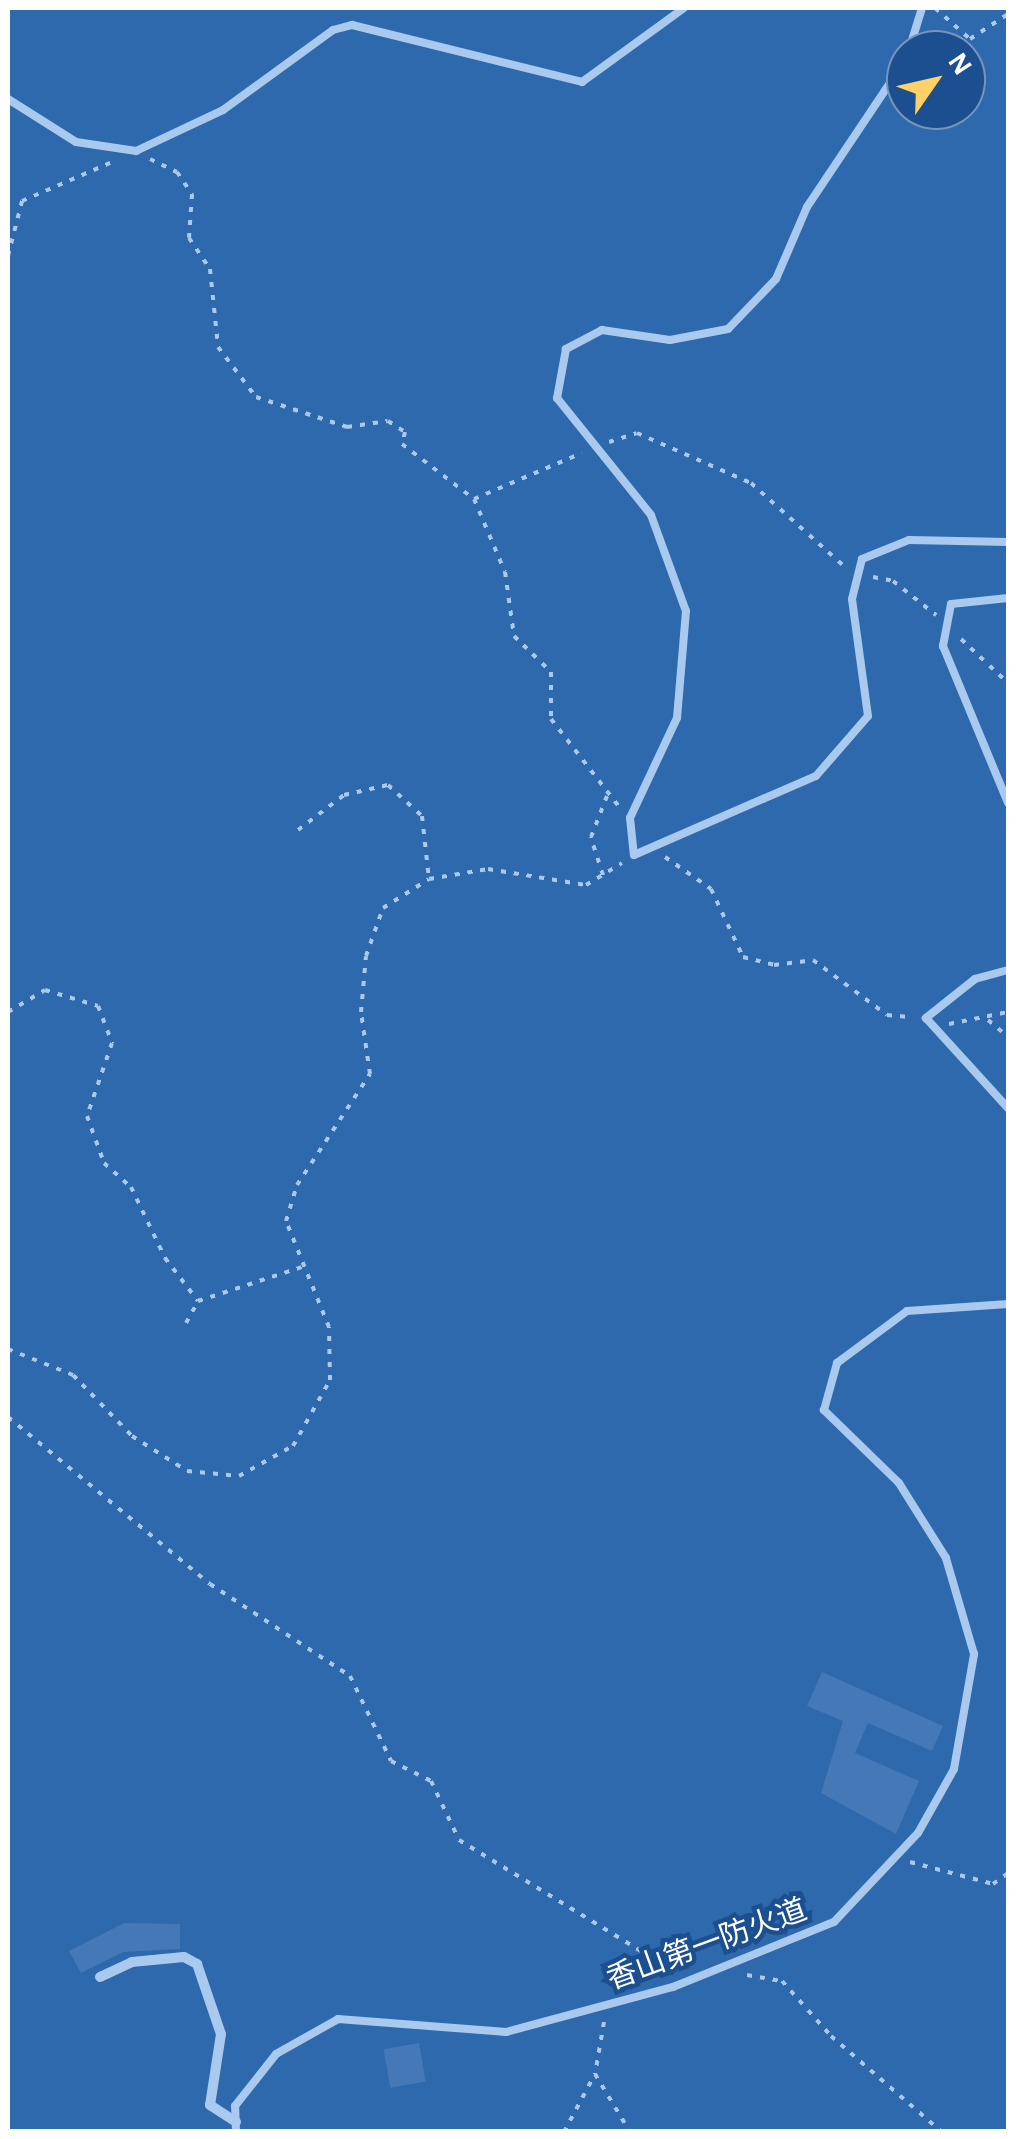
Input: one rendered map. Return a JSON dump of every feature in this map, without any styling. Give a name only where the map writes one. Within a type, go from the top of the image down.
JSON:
[{"type":"street","points":[[100,1977],[132,1962],[184,1957],[197,1964],[220,2034],[210,2104],[236,2127]]},
{"type":"lane","points":[[8,98],[76,142],[136,152],[223,110],[333,30],[352,26],[582,82],[684,8]]},
{"type":"lane","points":[[886,89],[807,207],[776,278],[728,330],[670,340],[602,330],[566,349],[557,398],[651,515],[686,610],[676,718],[630,818],[634,855],[656,851],[816,776],[868,716],[852,599],[862,558],[909,540],[1008,542]]},
{"type":"lane","points":[[1008,598],[950,604],[943,646],[1008,803]]},
{"type":"lane","points":[[1008,970],[975,979],[926,1018],[938,1040],[1008,1108]]},
{"type":"lane","name":"香山第一防火道","points":[[236,2127],[235,2106],[276,2054],[338,2018],[506,2032],[606,2005],[688,1981],[834,1922],[895,1858],[954,1769],[974,1654],[946,1558],[898,1483],[824,1410],[837,1364],[907,1311],[1008,1304]]},
{"type":"path","points":[[935,8],[970,39],[1008,14]]},
{"type":"path","points":[[8,256],[22,201],[136,152],[177,172],[192,194],[189,238],[210,269],[218,347],[256,397],[348,427],[388,421],[404,432],[402,444],[474,499],[506,572],[514,636],[551,672],[551,719],[578,746],[607,796],[630,818]]},
{"type":"path","points":[[474,499],[593,447],[637,434],[752,483],[858,574],[893,581],[947,625],[1008,684]]},
{"type":"path","points":[[298,830],[344,795],[388,786],[422,816],[428,879]]},
{"type":"path","points":[[603,875],[591,837],[607,796]]},
{"type":"path","points":[[656,851],[712,889],[743,957],[774,965],[813,960],[887,1015],[926,1018]]},
{"type":"path","points":[[8,1349],[73,1375],[132,1436],[187,1471],[239,1476],[293,1446],[330,1380],[329,1328],[286,1221],[296,1185],[370,1074],[362,1012],[366,956],[383,908],[428,879],[488,870],[586,885],[634,855]]},
{"type":"path","points":[[8,1012],[45,990],[98,1006],[112,1043],[87,1116],[104,1163],[131,1187],[165,1258],[198,1301]]},
{"type":"path","points":[[938,1040],[948,1024],[988,1020],[1008,1012]]},
{"type":"path","points":[[988,1020],[1008,1037]]},
{"type":"path","points":[[186,1323],[198,1301],[302,1268]]},
{"type":"path","points":[[8,1416],[196,1573],[350,1676],[391,1760],[431,1781],[458,1840],[688,1981]]},
{"type":"path","points":[[895,1858],[993,1884],[1008,1873]]},
{"type":"path","points":[[718,1969],[782,1981],[831,2036],[942,2132]]},
{"type":"path","points":[[564,2132],[595,2074],[606,2005]]},
{"type":"path","points":[[595,2074],[630,2132]]},
{"type":"shaded area","points":[[8,8],[1008,8],[1008,2131],[8,2132]]},
{"type":"building","points":[[822,1672],[943,1726],[932,1751],[868,1723],[855,1753],[919,1781],[896,1834],[821,1793],[843,1721],[807,1706]]},
{"type":"building","points":[[124,1923],[180,1924],[180,1949],[123,1952],[81,1973],[69,1951]]},
{"type":"building","points":[[419,2043],[426,2081],[390,2088],[384,2049]]}]
